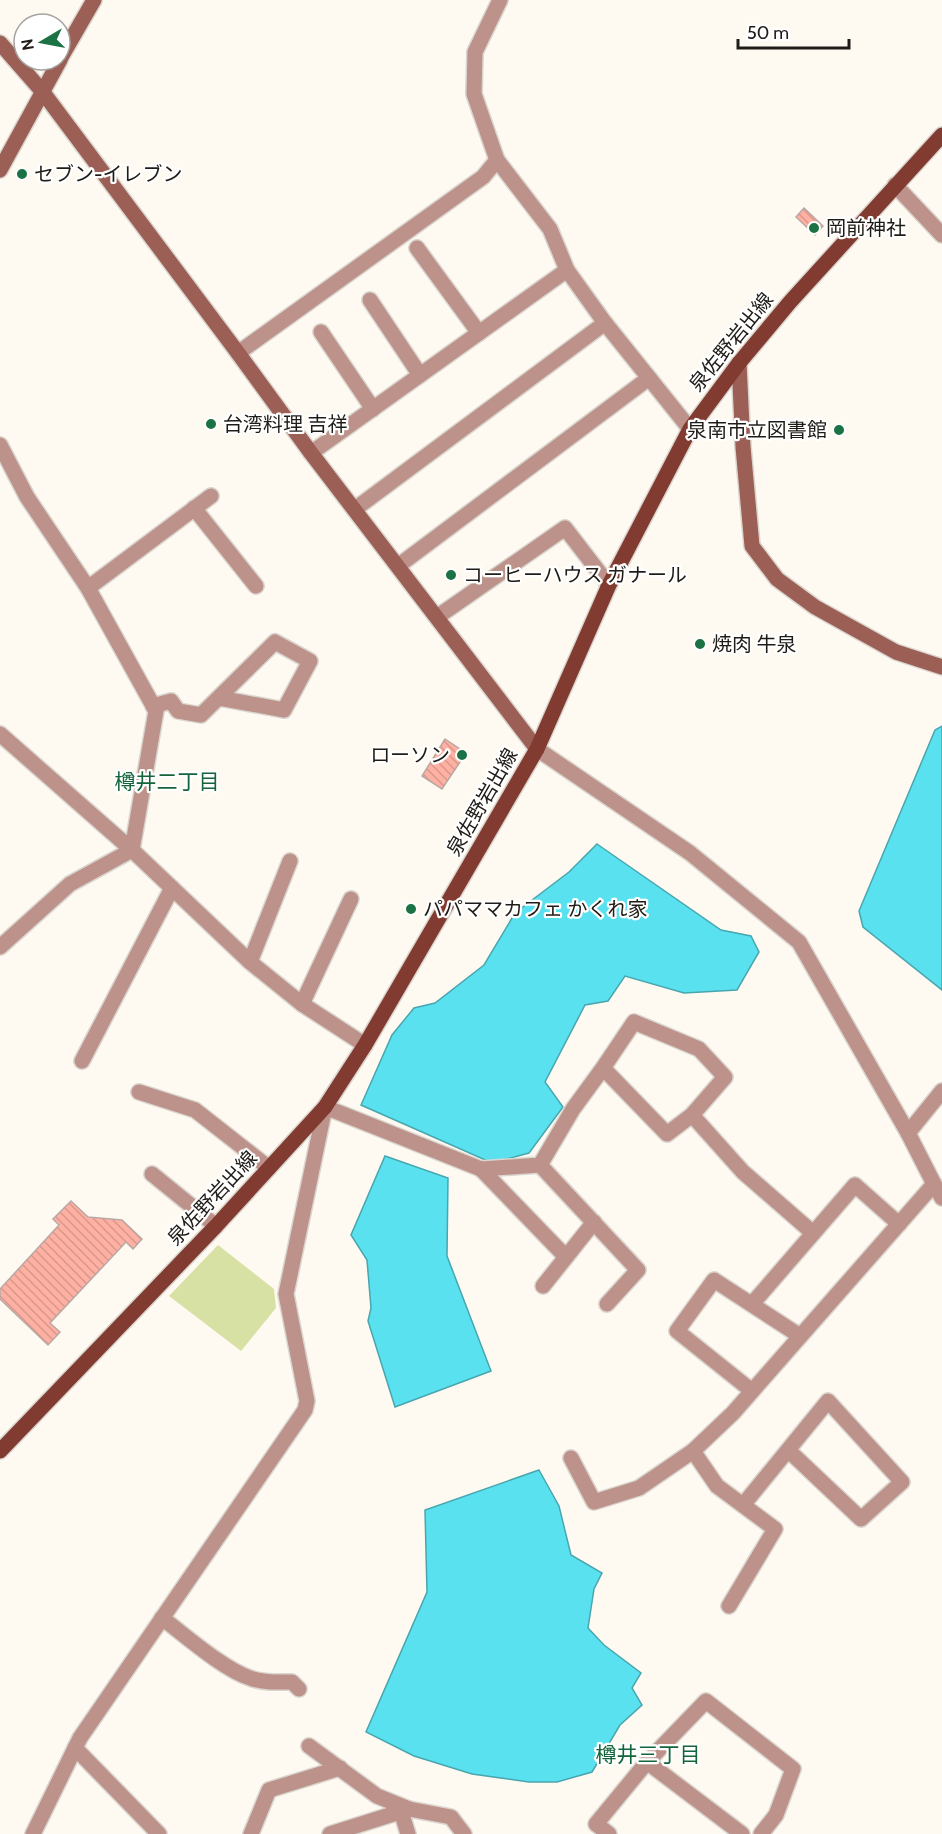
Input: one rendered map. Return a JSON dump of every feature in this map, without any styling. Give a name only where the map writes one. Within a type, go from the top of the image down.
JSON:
[{"type":"main road","name":"泉佐野岩出線","points":[[0,1451],[216,1226],[325,1107],[365,1045],[537,749],[609,585],[690,429],[739,363],[790,302],[942,135]]},
{"type":"street","points":[[72,39],[94,0]]},
{"type":"street","points":[[500,0],[475,52],[474,84],[474,94],[497,160],[550,229],[567,270],[690,429]]},
{"type":"street","points":[[0,43],[42,91],[311,453],[537,749],[690,853],[799,942],[908,1133],[938,1191],[899,1224],[733,1413],[693,1451],[639,1488],[594,1502],[571,1458]]},
{"type":"street","points":[[2,159],[53,72]]},
{"type":"street","points":[[238,353],[483,177],[497,160]]},
{"type":"street","points":[[895,185],[942,235]]},
{"type":"street","points":[[417,248],[479,333]]},
{"type":"street","points":[[311,453],[567,270]]},
{"type":"street","points":[[370,300],[420,375]]},
{"type":"street","points":[[355,509],[605,322]]},
{"type":"street","points":[[321,332],[373,409]]},
{"type":"street","points":[[739,363],[742,447],[752,546],[777,579],[815,607],[896,652],[942,667]]},
{"type":"street","points":[[398,566],[650,378]]},
{"type":"street","points":[[0,445],[27,497],[88,588],[156,711],[132,850]]},
{"type":"street","points":[[88,588],[211,496]]},
{"type":"street","points":[[194,508],[256,586]]},
{"type":"street","points":[[436,617],[565,528],[609,585]]},
{"type":"street","points":[[153,706],[171,701],[178,711],[201,716],[219,698],[275,642],[310,661],[284,710],[219,698]]},
{"type":"street","points":[[0,734],[132,850],[249,962],[302,1004],[365,1045]]},
{"type":"street","points":[[0,947],[70,884],[132,850]]},
{"type":"street","points":[[249,962],[290,861]]},
{"type":"street","points":[[82,1061],[172,888]]},
{"type":"street","points":[[302,1004],[351,899]]},
{"type":"street","points":[[540,1165],[573,1109],[634,1022],[699,1049],[725,1077],[692,1116],[667,1134],[603,1068]]},
{"type":"street","points":[[908,1133],[942,1091]]},
{"type":"street","points":[[139,1092],[195,1110],[269,1168]]},
{"type":"street","points":[[33,1834],[75,1748],[115,1685],[305,1410],[307,1401],[286,1293],[325,1107],[481,1169],[566,1257]]},
{"type":"street","points":[[692,1116],[743,1172],[813,1233]]},
{"type":"street","points":[[481,1169],[540,1165]]},
{"type":"street","points":[[540,1165],[638,1270],[607,1304]]},
{"type":"street","points":[[152,1174],[216,1226]]},
{"type":"street","points":[[752,1304],[855,1185],[899,1224]]},
{"type":"street","points":[[543,1286],[594,1222]]},
{"type":"street","points":[[752,1391],[676,1331],[714,1280],[800,1336]]},
{"type":"street","points":[[743,1505],[828,1401],[902,1482],[861,1518],[788,1450]]},
{"type":"street","points":[[693,1451],[717,1486],[775,1529],[729,1606]]},
{"type":"street","points":[[162,1618],[235,1672],[252,1679],[292,1682],[299,1689]]},
{"type":"street","points":[[609,1834],[596,1824],[647,1762],[706,1701],[793,1769],[776,1815],[761,1834]]},
{"type":"street","points":[[309,1746],[377,1796],[405,1810],[451,1817],[464,1834]]},
{"type":"street","points":[[75,1748],[159,1834]]},
{"type":"street","points":[[647,1762],[742,1834]]},
{"type":"street","points":[[251,1834],[269,1790],[340,1768]]},
{"type":"street","points":[[330,1834],[352,1830],[405,1810]]},
{"type":"street","points":[[405,1810],[408,1834]]},
{"type":"green space","points":[[218,1245],[274,1289],[276,1308],[241,1351],[169,1296]]},
{"type":"water","points":[[942,726],[942,990],[863,927],[859,911],[935,730]]},
{"type":"water","points":[[597,844],[721,930],[751,936],[759,952],[737,990],[684,993],[625,976],[608,1001],[585,1005],[545,1082],[563,1107],[529,1153],[492,1163],[361,1105],[392,1035],[414,1008],[435,1003],[484,965],[515,913],[569,872]]},
{"type":"water","points":[[385,1156],[448,1178],[447,1256],[491,1371],[395,1407],[368,1321],[371,1308],[367,1260],[351,1235]]},
{"type":"water","points":[[539,1470],[559,1506],[571,1555],[602,1573],[594,1589],[588,1628],[604,1645],[641,1673],[632,1688],[642,1705],[620,1725],[592,1772],[557,1782],[529,1782],[472,1774],[414,1756],[366,1732],[427,1592],[425,1510]]},
{"type":"building","points":[[804,208],[823,226],[815,235],[796,217]]},
{"type":"building","points":[[445,739],[466,753],[442,789],[422,776]]},
{"type":"building","points":[[71,1201],[88,1217],[122,1220],[142,1239],[133,1249],[126,1242],[50,1323],[60,1332],[48,1345],[0,1299],[0,1289],[59,1225],[53,1219]]},
{"type":"place","name":"セブン-イレブン","points":[[22,174]]},
{"type":"place","name":"岡前神社","points":[[814,228]]},
{"type":"place","name":"台湾料理 吉祥","points":[[211,424]]},
{"type":"place","name":"泉南市立図書館","points":[[839,430]]},
{"type":"place","name":"コーヒーハウス ガナール","points":[[451,575]]},
{"type":"place","name":"焼肉 牛泉","points":[[700,644]]},
{"type":"place","name":"ローソン","points":[[462,755]]},
{"type":"place","name":"パパママカフェ かくれ家","points":[[411,909]]},
{"type":"district","name":"樽井二丁目","points":[[167,781]]},
{"type":"district","name":"樽井三丁目","points":[[648,1754]]}]
